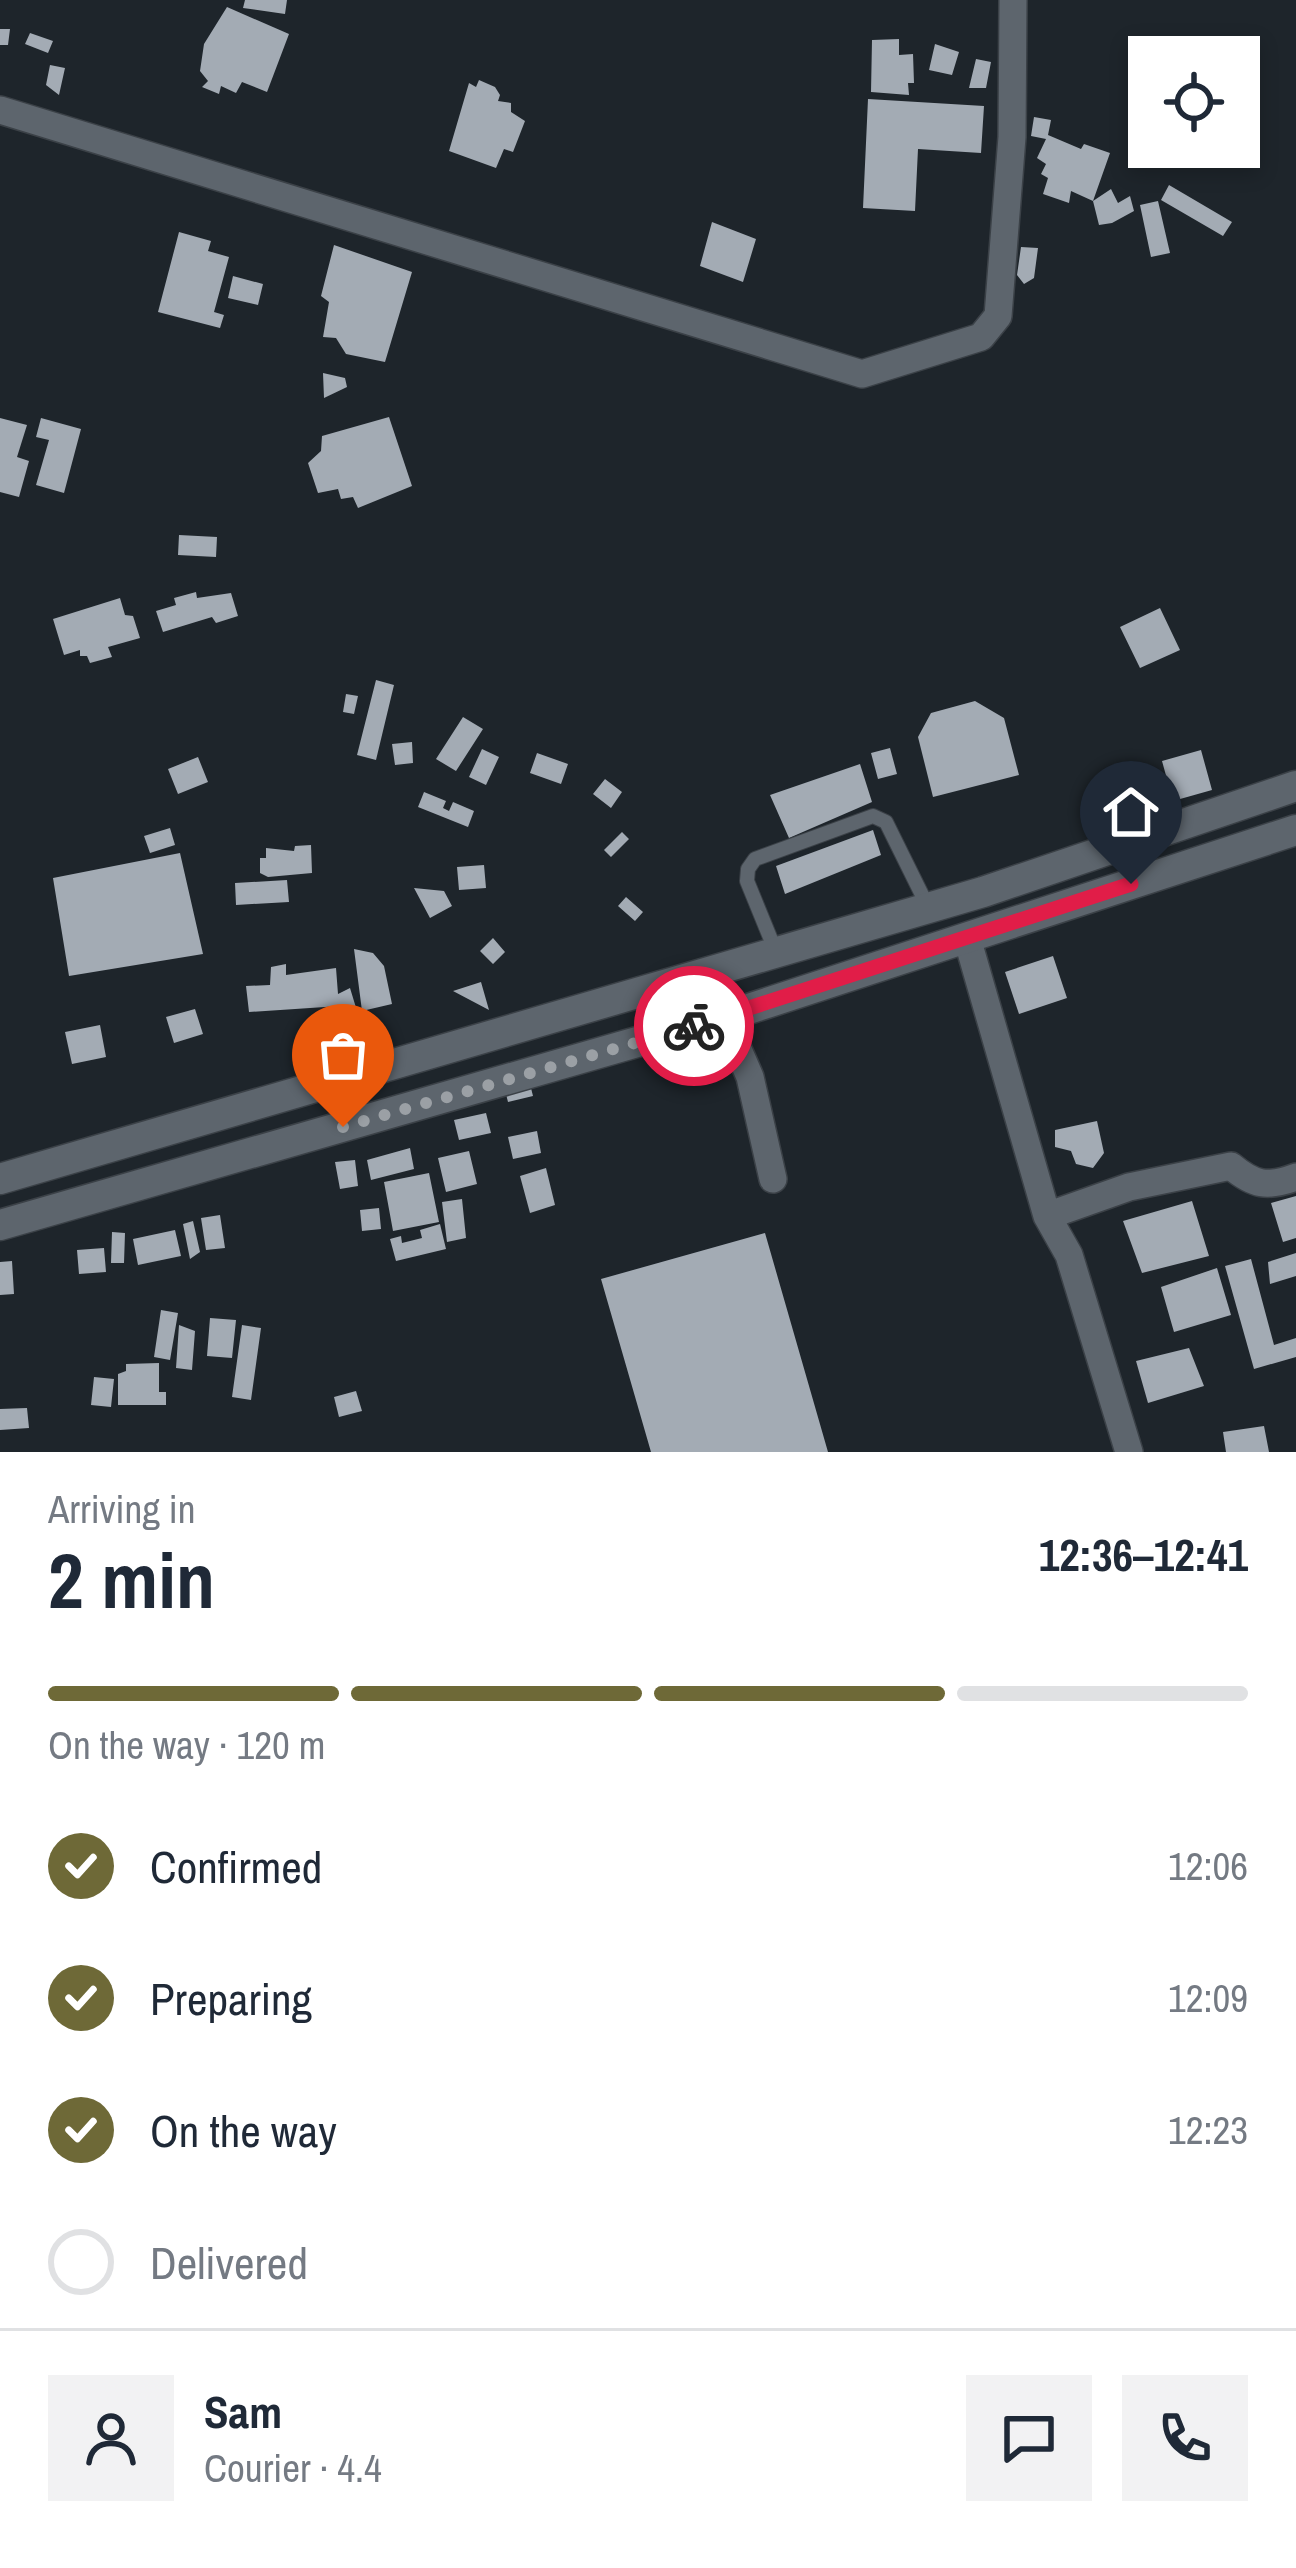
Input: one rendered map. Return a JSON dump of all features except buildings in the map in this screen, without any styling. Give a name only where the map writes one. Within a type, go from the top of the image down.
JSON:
[{"type":"street","points":[[0,110],[862,374],[981,338],[998,316],[1012,137],[1013,0]]},
{"type":"street","points":[[0,1179],[929,908],[1296,786]]},
{"type":"street","points":[[0,1225],[724,1017],[1296,830]]},
{"type":"street","points":[[967,938],[1047,1216],[1069,1255],[1129,1452]]},
{"type":"street","points":[[724,1017],[750,1077],[773,1179]]},
{"type":"street","points":[[206,1119],[215,1163]]},
{"type":"street","points":[[1047,1216],[1129,1187],[1231,1166],[1250,1182],[1271,1186],[1296,1178]]},
{"type":"lane","points":[[776,952],[747,881],[748,868],[755,859],[873,816],[886,822],[929,908]]},
{"type":"way so far","points":[[343,1127],[694,1026]]},
{"type":"route","points":[[694,1026],[1131,884]]}]
